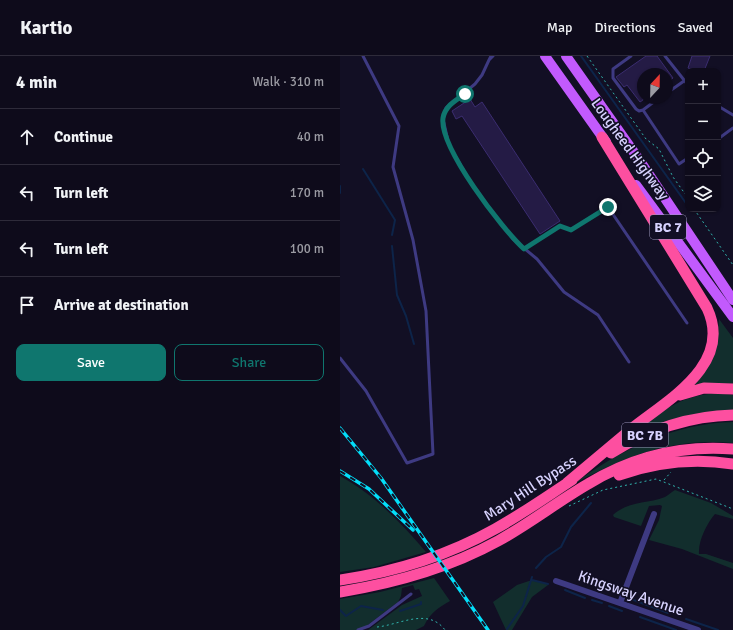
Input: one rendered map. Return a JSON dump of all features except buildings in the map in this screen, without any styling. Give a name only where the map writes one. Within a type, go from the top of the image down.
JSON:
[{"type":"highway","points":[[567,483],[688,385],[707,360],[713,344],[713,324],[701,298],[602,137]]},
{"type":"highway","points":[[668,402],[682,394],[704,388],[733,389]]},
{"type":"highway","name":"Mary Hill Bypass","points":[[340,580],[396,569],[448,552],[495,529],[614,451],[646,435],[669,426],[693,420],[733,415]]},
{"type":"highway","name":"Mary Hill Bypass","points":[[340,592],[399,580],[455,562],[498,541],[568,501],[612,470],[646,458],[694,449],[733,449]]},
{"type":"highway","points":[[568,501],[631,471],[650,466],[690,461],[733,464]]},
{"type":"main road","name":"Lougheed Highway","points":[[545,56],[733,317]]},
{"type":"main road","name":"Lougheed Highway","points":[[566,56],[733,300]]},
{"type":"main road","points":[[674,212],[733,291]]},
{"type":"street","points":[[620,603],[654,514]]},
{"type":"street","name":"Kingsway Avenue","points":[[556,581],[698,630]]},
{"type":"lane","points":[[340,358],[366,391],[407,463],[433,454],[426,311],[413,240],[393,167],[399,126],[363,56]]},
{"type":"lane","points":[[492,56],[482,75],[475,84],[446,108],[443,119],[449,145],[472,185],[513,239],[537,259],[564,292],[598,316],[629,362]]},
{"type":"lane","points":[[631,56],[613,69],[613,78],[636,109],[640,111],[652,104]]},
{"type":"lane","points":[[665,56],[684,81],[673,89]]},
{"type":"lane","points":[[721,108],[733,115]]},
{"type":"lane","points":[[643,110],[679,164],[685,160]]},
{"type":"lane","points":[[721,137],[733,128]]},
{"type":"lane","points":[[524,249],[560,226],[571,230],[608,207],[687,323]]},
{"type":"lane","points":[[358,630],[369,626],[412,594]]},
{"type":"path","points":[[587,56],[646,139],[659,149],[673,177],[685,194]]},
{"type":"path","points":[[696,212],[733,265]]},
{"type":"path","points":[[568,501],[572,506],[602,490],[656,479],[733,509]]},
{"type":"path","points":[[369,626],[381,626],[428,618],[437,622],[445,630]]},
{"type":"green space","points":[[719,319],[733,338],[733,384],[710,383],[695,385],[717,344]]},
{"type":"green space","points":[[715,393],[733,395],[733,410],[706,412],[680,417],[642,429],[630,435],[660,413],[679,402],[701,395]]},
{"type":"green space","points":[[733,422],[733,443],[691,443],[650,451],[612,465],[574,484],[610,460],[649,441],[690,427]]},
{"type":"green space","points":[[340,476],[365,492],[387,510],[426,552],[374,567],[340,572]]},
{"type":"green space","points":[[675,490],[711,503],[733,516],[733,519],[715,514],[704,532],[700,544],[699,554],[706,554],[733,563],[733,569],[682,549],[649,540],[659,520],[662,506],[660,505],[649,506],[641,526],[614,517],[613,515],[625,507],[665,497]]},
{"type":"green space","points":[[434,578],[450,601],[435,611],[424,626],[416,630],[368,630],[402,605],[422,596],[419,589],[415,590],[413,585],[402,588],[401,596],[398,602],[365,627],[358,630],[340,630],[340,599],[380,592]]},
{"type":"green space","points":[[529,581],[540,581],[548,585],[532,597],[512,630],[506,630],[493,602],[517,585]]},
{"type":"waterway","points":[[581,56],[685,202]]},
{"type":"waterway","points":[[363,169],[395,220],[392,235]]},
{"type":"waterway","points":[[340,186],[340,193]]},
{"type":"waterway","points":[[392,246],[397,295],[406,316],[414,344]]},
{"type":"waterway","points":[[536,568],[546,557],[561,547],[571,527],[591,503]]},
{"type":"waterway","points":[[507,629],[523,606],[532,577]]},
{"type":"waterway","points":[[532,580],[548,584]]},
{"type":"waterway","points":[[565,590],[585,598]]},
{"type":"waterway","points":[[631,599],[668,613]]},
{"type":"waterway","points":[[592,600],[602,603]]},
{"type":"waterway","points":[[400,611],[421,604],[421,602]]},
{"type":"waterway","points":[[340,610],[346,616],[361,606],[383,610]]},
{"type":"waterway","points":[[609,606],[622,611]]},
{"type":"waterway","points":[[640,617],[676,630]]},
{"type":"waterway","points":[[686,619],[718,630]]},
{"type":"railway","points":[[340,428],[381,478],[488,630]]},
{"type":"railway","points":[[340,471],[369,489],[413,530]]},
{"type":"route","points":[[465,94],[446,108],[443,119],[449,145],[472,185],[513,239],[524,249],[560,226],[571,230],[608,207]]}]
